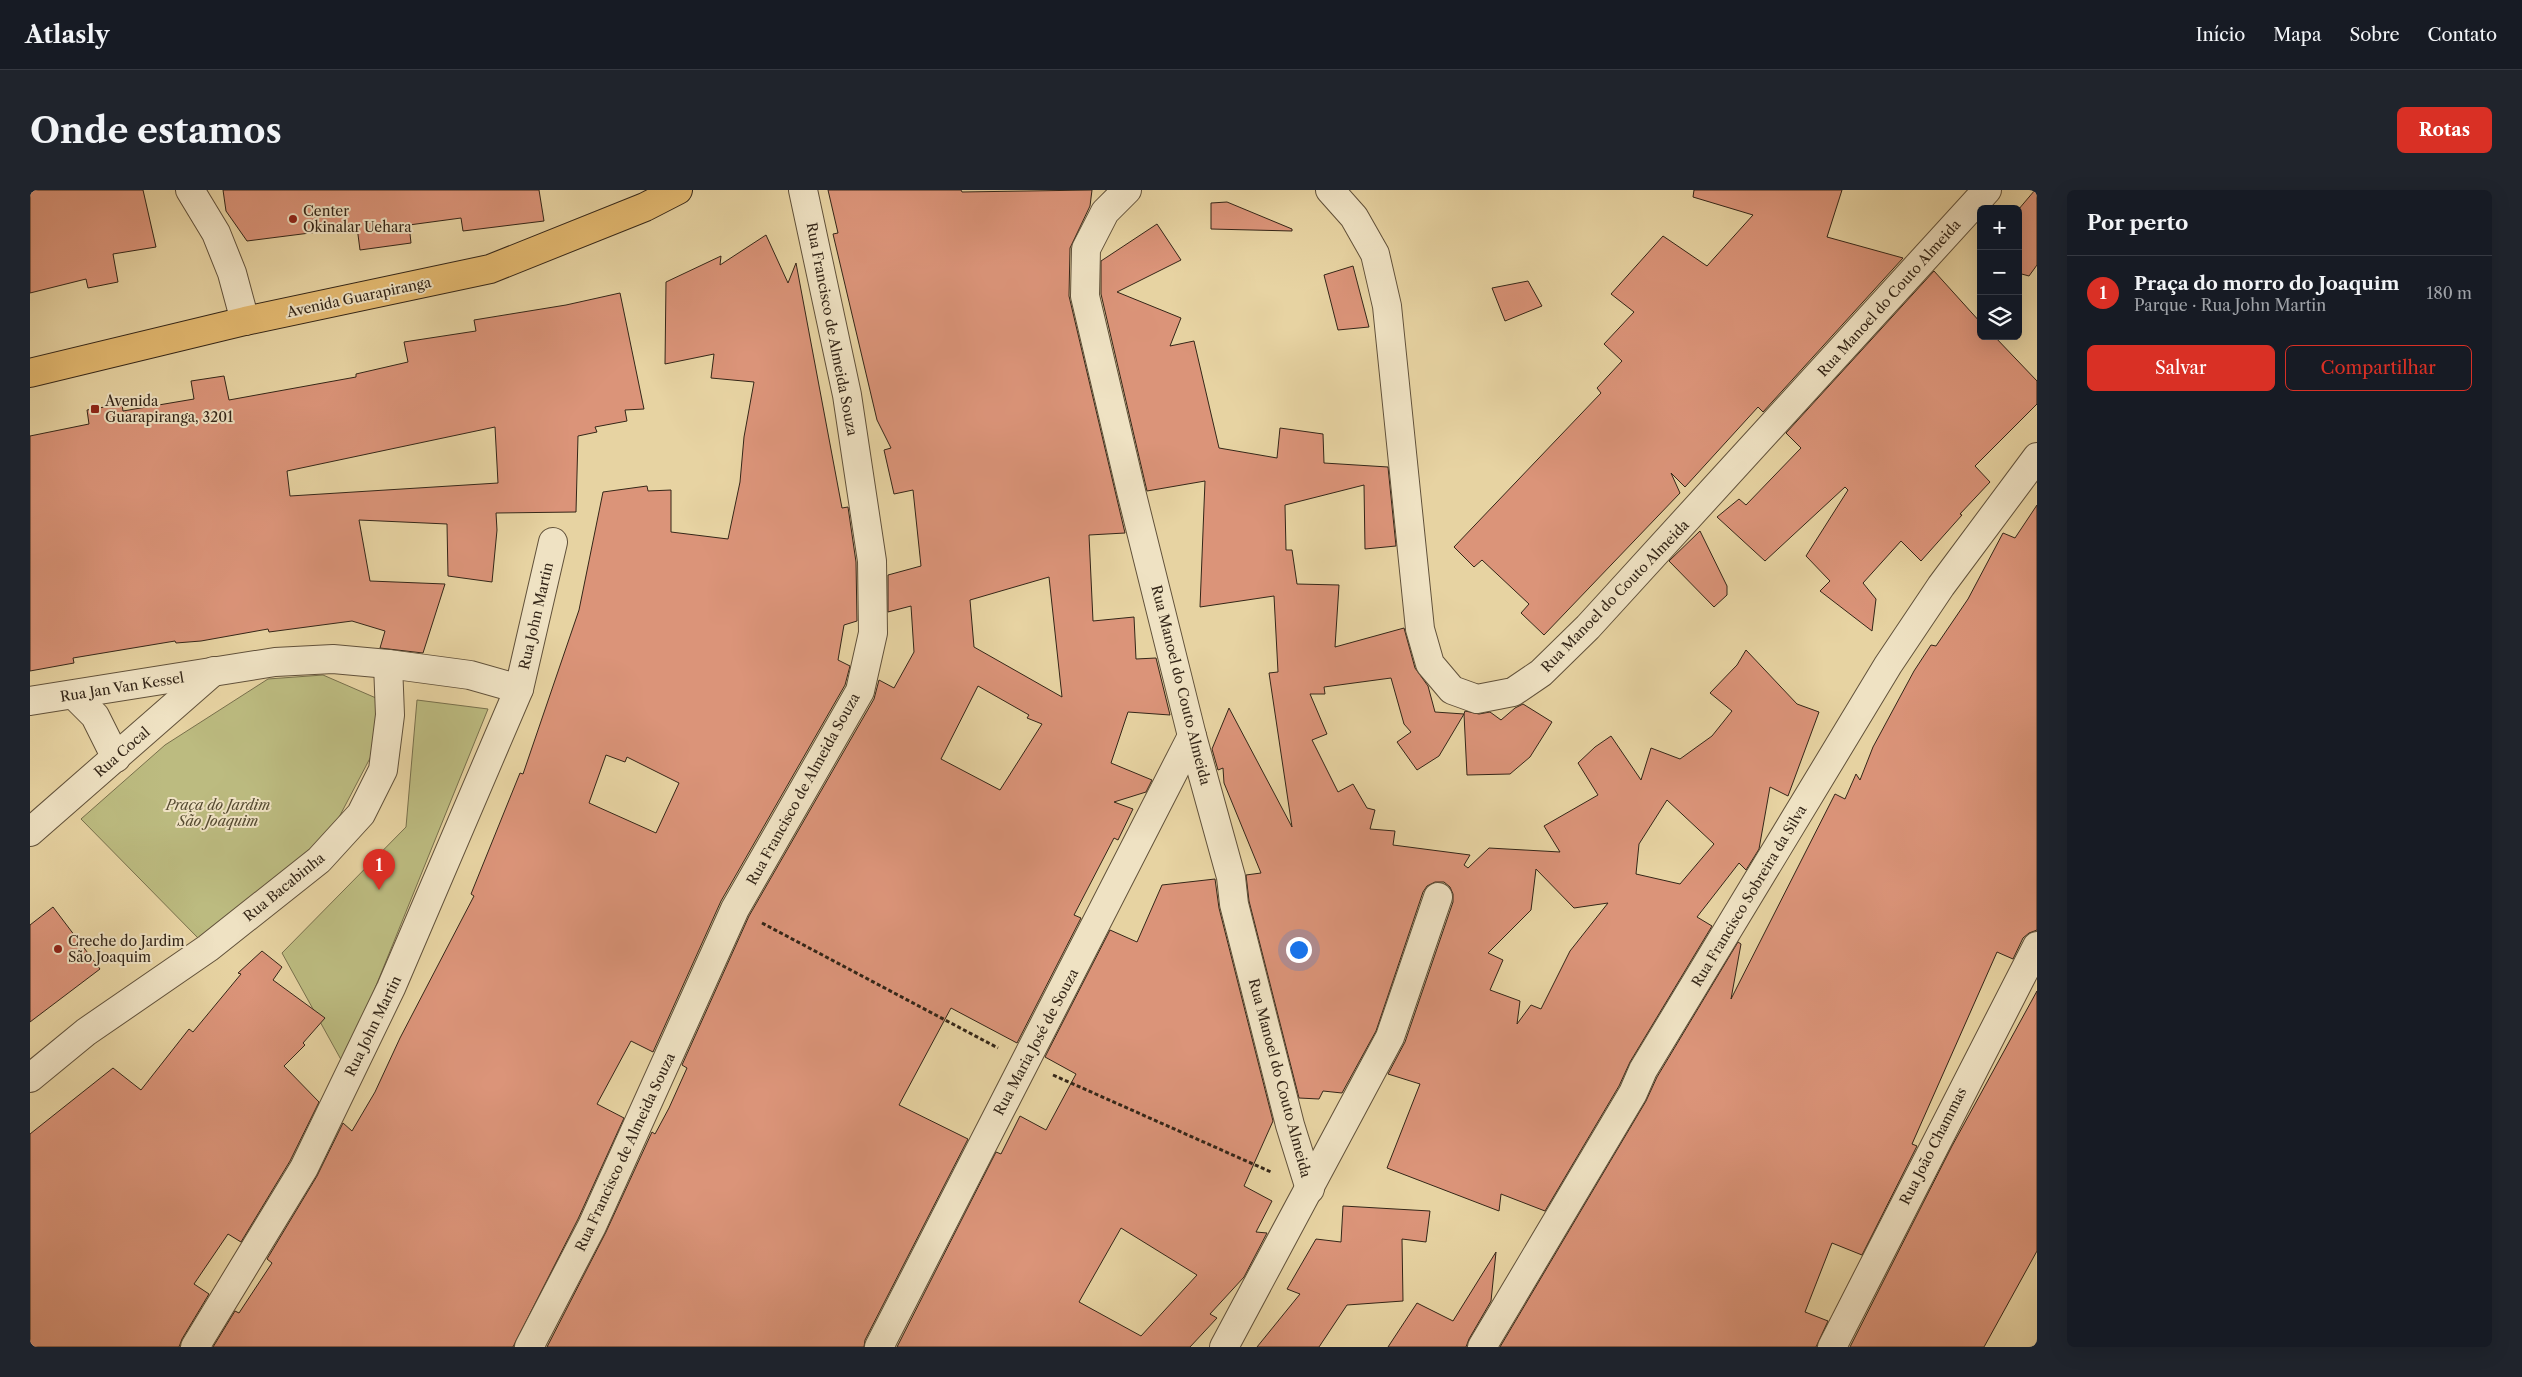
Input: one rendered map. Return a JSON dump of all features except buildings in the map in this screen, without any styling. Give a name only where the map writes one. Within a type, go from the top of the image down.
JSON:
[{"type":"main road","name":"Avenida Guarapiranga","points":[[30,373],[245,321],[490,269],[646,207],[678,190]]},
{"type":"street","points":[[190,190],[216,233],[232,273],[245,321]]},
{"type":"street","name":"Rua Francisco de Almeida Souza","points":[[529,1347],[592,1226],[735,909],[860,691],[873,633],[872,561],[847,395],[803,190]]},
{"type":"street","name":"Rua Manoel do Couto Almeida","points":[[1127,190],[1105,212],[1086,249],[1085,296],[1131,492],[1192,736],[1231,877],[1234,904],[1290,1125],[1310,1189]]},
{"type":"street","name":"Rua Manoel do Couto Almeida","points":[[1330,190],[1354,217],[1375,254],[1387,306],[1420,629],[1430,664],[1452,690],[1477,699],[1513,692],[1541,673],[1588,627],[1987,190]]},
{"type":"street","name":"Rua Francisco Sobreira da Silva","points":[[1482,1347],[1633,1093],[1643,1070],[1888,664],[1941,586],[2037,457]]},
{"type":"street","name":"Rua John Martin","points":[[195,1347],[304,1168],[391,988],[519,689],[553,542]]},
{"type":"street","points":[[214,671],[275,662],[333,659],[388,664]]},
{"type":"street","name":"Rua John Martin","points":[[388,664],[470,675],[519,689]]},
{"type":"street","name":"Rua Bacabinha","points":[[30,1078],[86,1032],[208,948],[319,860],[362,814],[383,770],[390,715],[388,664]]},
{"type":"street","name":"Rua Jan Van Kessel","points":[[30,701],[214,671]]},
{"type":"street","name":"Rua Cocal","points":[[30,832],[214,671]]},
{"type":"street","points":[[74,695],[95,716],[116,758]]},
{"type":"street","name":"Rua Maria José de Souza","points":[[880,1347],[1097,927],[1192,736]]},
{"type":"street","points":[[1224,1347],[1390,1037],[1438,897]]},
{"type":"street","name":"Rua João Chammas","points":[[1832,1347],[1900,1210],[2037,946]]},
{"type":"green space","name":"Praça do Jardim São Joaquim","points":[[323,675],[376,698],[378,743],[326,842],[263,887],[198,938],[81,819],[165,745],[268,679]]},
{"type":"green space","points":[[417,700],[488,709],[344,1065],[282,953],[406,827]]},
{"type":"place","name":"Center Okinalar Uehara","points":[[293,219]]},
{"type":"place","name":"Avenida Guarapiranga, 3201","points":[[95,409]]},
{"type":"place","name":"Praça do morro do Joaquim","points":[[379,890]]},
{"type":"place","name":"Creche do Jardim São Joaquim","points":[[58,949]]}]
